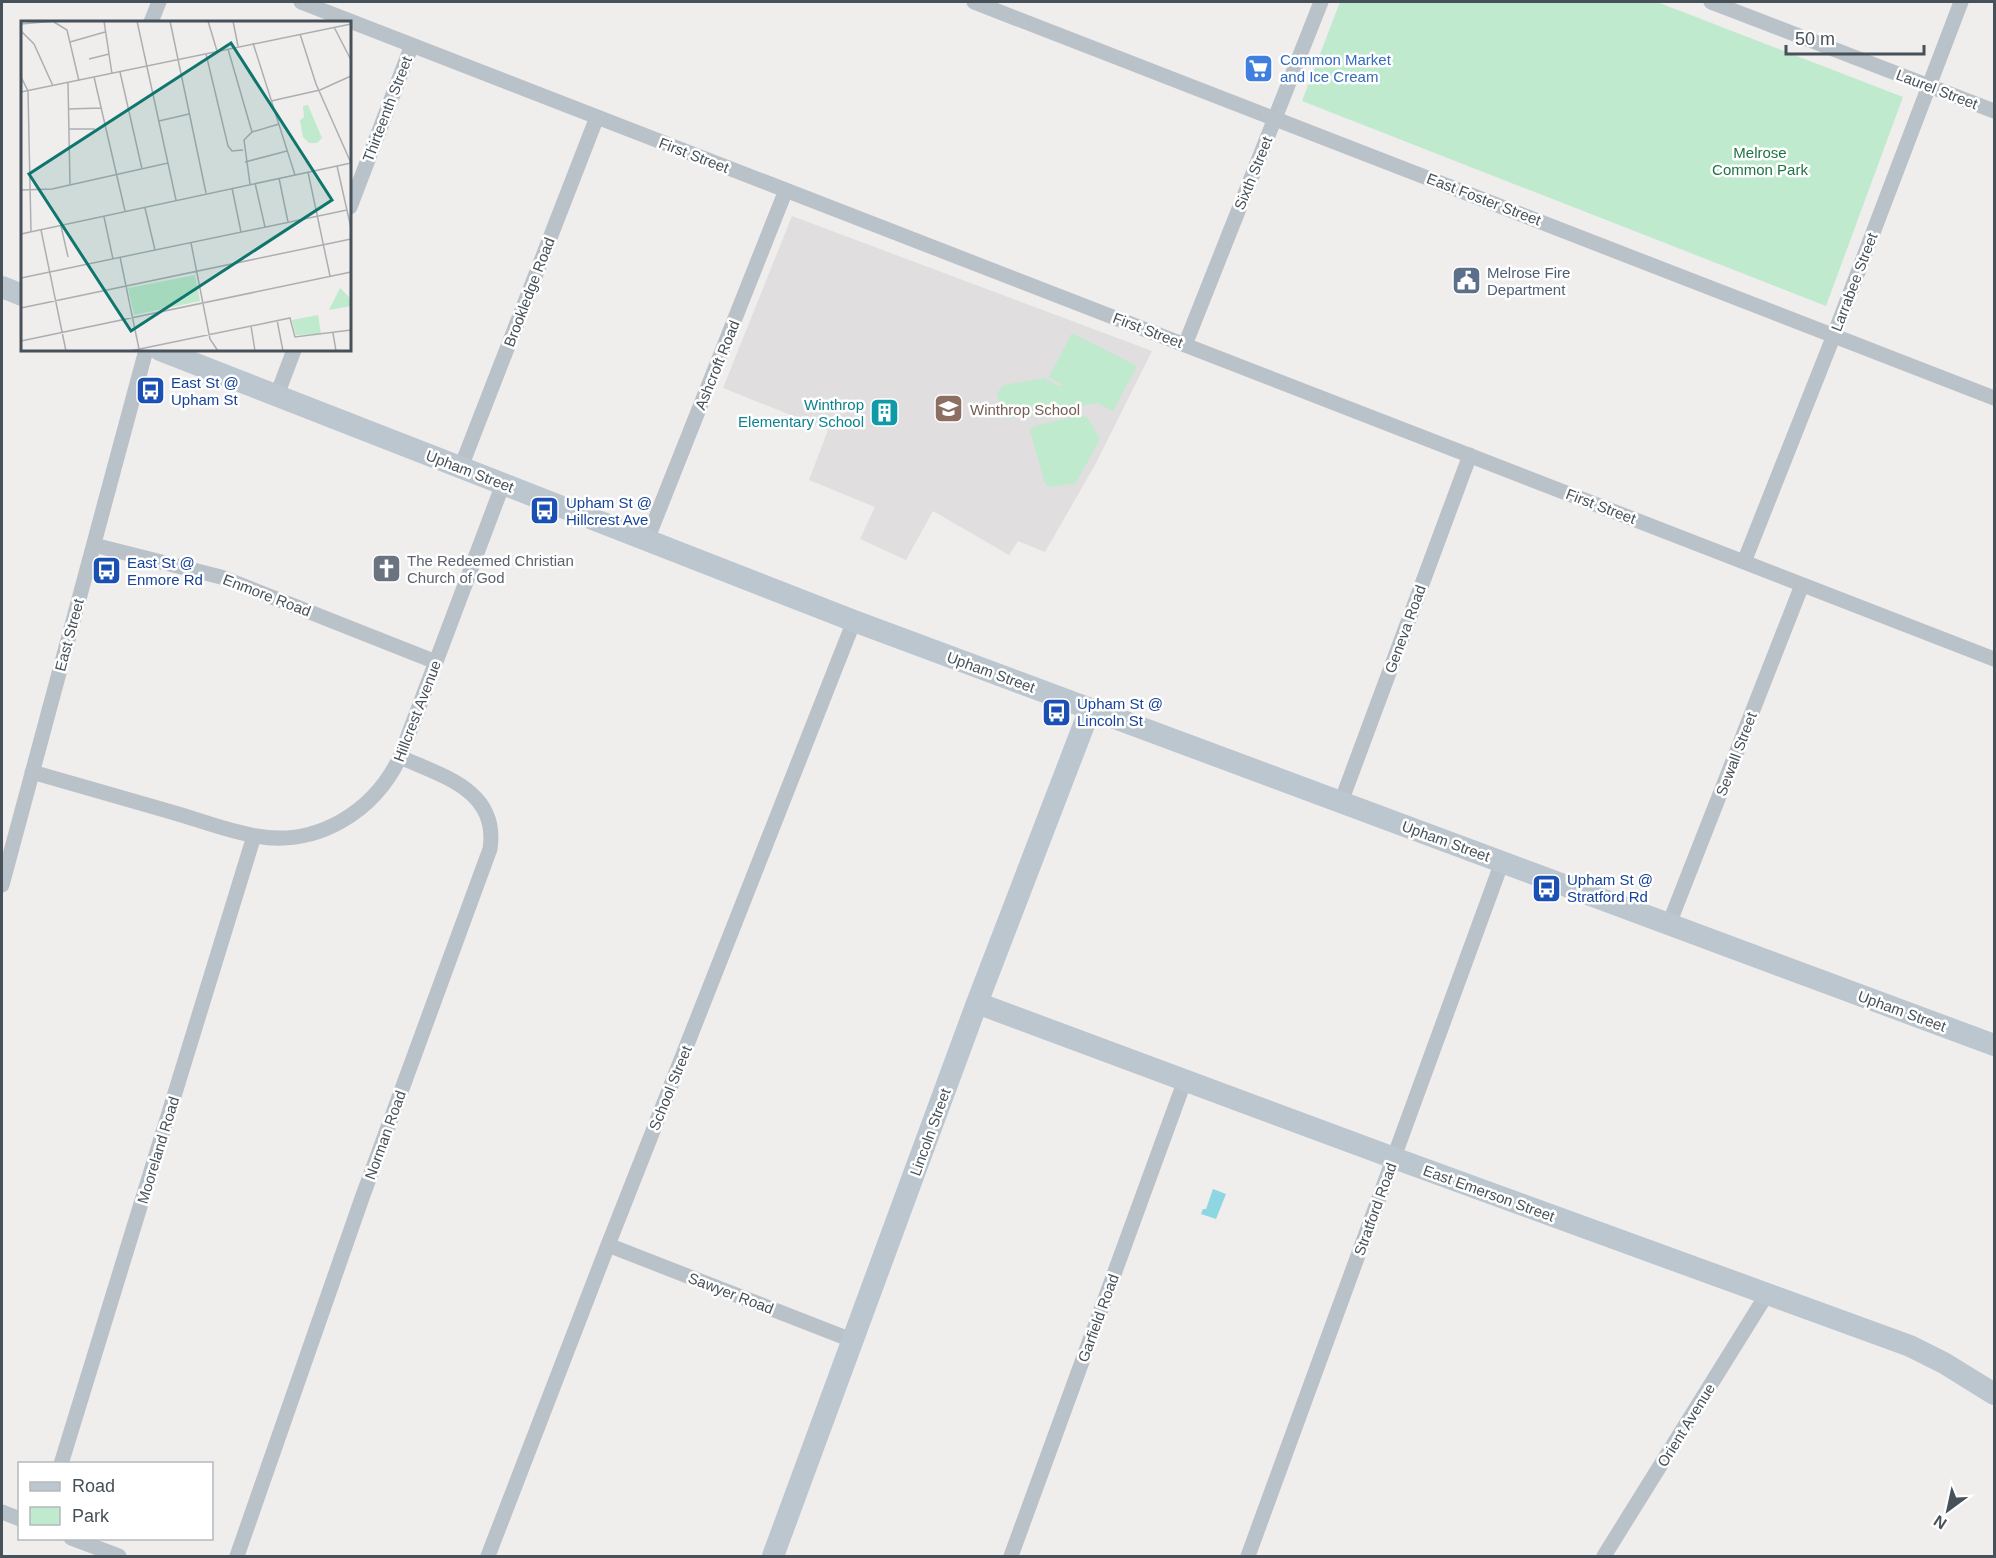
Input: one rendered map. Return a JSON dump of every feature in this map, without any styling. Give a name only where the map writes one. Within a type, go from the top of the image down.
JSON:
[{"type":"street","points":[[151,21],[159,2]]},
{"type":"street","name":"First Street","points":[[301,2],[350,21]]},
{"type":"street","name":"East Foster Street","points":[[974,2],[1995,398]]},
{"type":"street","name":"Sixth Street","points":[[1185,345],[1321,2]]},
{"type":"street","name":"Laurel Street","points":[[1711,2],[1995,111]]},
{"type":"street","name":"Larrabee Street","points":[[1744,562],[1834,335],[1961,2]]},
{"type":"street","name":"First Street","points":[[351,21],[1995,659]]},
{"type":"street","name":"Thirteenth Street","points":[[351,204],[412,45]]},
{"type":"street","name":"Brookledge Road","points":[[461,467],[597,117]]},
{"type":"street","name":"Ashcroft Road","points":[[647,540],[786,190]]},
{"type":"street","points":[[2,287],[21,296]]},
{"type":"street","name":"East Street","points":[[2,885],[147,351]]},
{"type":"street","name":"Upham Street","points":[[163,351],[854,621],[1995,1045]]},
{"type":"street","points":[[277,395],[294,351]]},
{"type":"street","name":"Geneva Road","points":[[1341,802],[1470,455]]},
{"type":"street","name":"Hillcrest Avenue","points":[[32,772],[254,836],[296,837],[341,822],[358,811],[379,792],[400,757],[503,484]]},
{"type":"street","name":"Enmore Road","points":[[94,545],[221,577],[436,662]]},
{"type":"street","name":"Sewall Street","points":[[1669,924],[1802,585]]},
{"type":"street","name":"School Street","points":[[488,1557],[608,1245],[854,621]]},
{"type":"street","name":"Lincoln Street","points":[[773,1557],[977,1003],[1090,709]]},
{"type":"street","name":"Norman Road","points":[[237,1557],[354,1220],[490,849],[491,831],[488,819],[477,798],[463,786],[400,757]]},
{"type":"street","name":"Mooreland Road","points":[[62,1462],[254,836]]},
{"type":"street","name":"Stratford Road","points":[[1248,1557],[1502,862]]},
{"type":"street","name":"East Emerson Street","points":[[977,1003],[1928,1354],[1995,1394]]},
{"type":"street","name":"Garfield Road","points":[[1011,1557],[1185,1080]]},
{"type":"street","name":"Sawyer Road","points":[[608,1245],[854,1341]]},
{"type":"street","name":"Orient Avenue","points":[[1604,1557],[1767,1294]]},
{"type":"street","points":[[2,1512],[18,1518]]},
{"type":"street","points":[[74,1540],[119,1557]]},
{"type":"shaded area","name":"Winthrop School","points":[[792,216],[1152,351],[1095,465],[1045,552],[1018,541],[1009,555],[933,511],[906,560],[860,539],[875,507],[809,480],[828,430],[723,388]]},
{"type":"green space","name":"Melrose Common Park","points":[[1340,2],[1657,2],[1903,97],[1826,306],[1302,101]]},
{"type":"green space","points":[[1072,333],[1137,366],[1113,411],[1097,403],[1006,419],[1003,416],[997,393],[1004,385],[1044,378],[1058,386],[1063,385],[1049,377]]},
{"type":"green space","points":[[1080,415],[1087,417],[1100,439],[1076,483],[1047,486],[1030,430],[1035,426]]},
{"type":"water","points":[[1213,1189],[1226,1194],[1216,1219],[1201,1214],[1203,1209],[1206,1209]]},
{"type":"place","name":"Common Market and Ice Cream","points":[[1259,68]]},
{"type":"place","name":"Melrose Fire Department","points":[[1466,281]]},
{"type":"place","name":"East St @ Upham St","points":[[150,391]]},
{"type":"place","name":"Winthrop School","points":[[949,409]]},
{"type":"place","name":"Winthrop Elementary School","points":[[885,413]]},
{"type":"place","name":"Upham St @ Hillcrest Ave","points":[[545,511]]},
{"type":"place","name":"The Redeemed Christian Church of God","points":[[386,569]]},
{"type":"place","name":"East St @ Enmore Rd","points":[[106,571]]},
{"type":"place","name":"Upham St @ Lincoln St","points":[[1056,712]]},
{"type":"place","name":"Upham St @ Stratford Rd","points":[[1546,888]]}]
